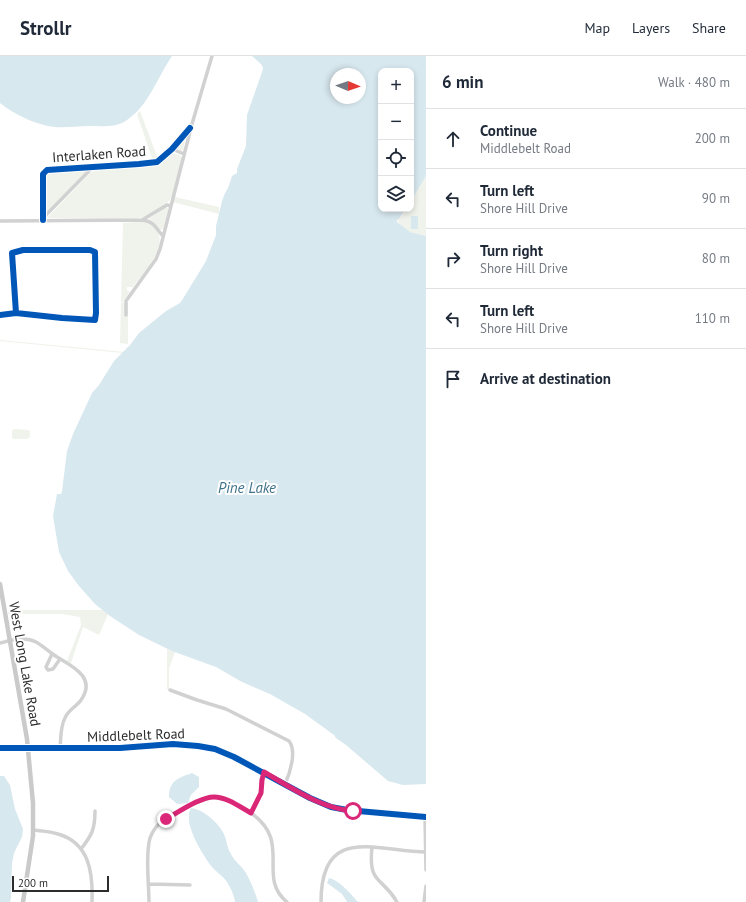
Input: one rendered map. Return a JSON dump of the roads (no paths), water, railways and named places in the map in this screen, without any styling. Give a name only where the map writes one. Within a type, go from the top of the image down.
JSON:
[{"type":"street","points":[[126,315],[126,301],[156,259],[171,206],[190,128],[212,56]]},
{"type":"street","name":"Interlaken Road","points":[[43,220],[43,178],[44,172],[47,170],[89,168],[159,161],[172,149],[190,128]]},
{"type":"street","points":[[172,149],[184,154]]},
{"type":"street","points":[[43,220],[46,215],[89,171],[89,168]]},
{"type":"street","points":[[142,220],[167,205],[171,206]]},
{"type":"street","points":[[0,220],[142,220],[150,221],[163,236]]},
{"type":"street","points":[[0,315],[16,313],[95,320],[95,252],[90,250],[23,250],[12,253],[16,313]]},
{"type":"street","name":"West Long Lake Road","points":[[0,584],[28,748],[33,803],[33,830],[23,902]]},
{"type":"street","points":[[0,643],[10,640],[32,640],[78,670],[83,677],[86,686],[83,697],[64,719],[60,749]]},
{"type":"street","points":[[52,654],[46,667],[48,670],[53,669],[60,659]]},
{"type":"street","points":[[170,690],[226,709],[289,741],[292,746],[292,764],[285,784]]},
{"type":"street","name":"Middlebelt Road","points":[[0,748],[124,748],[166,744],[190,745],[209,748],[226,753],[264,772],[317,802],[334,808],[425,817]]},
{"type":"street","points":[[251,813],[261,793],[264,772]]},
{"type":"street","points":[[149,902],[149,851],[150,838],[154,830],[163,821],[203,799],[214,796],[229,801],[262,821],[271,835],[273,846],[274,882],[280,896],[287,902]]},
{"type":"street","points":[[81,849],[92,833],[95,811]]},
{"type":"street","points":[[425,817],[426,870]]},
{"type":"street","points":[[33,830],[60,834],[68,838],[81,849],[87,858],[92,873],[92,902]]},
{"type":"street","points":[[321,902],[322,877],[330,861],[338,854],[349,848],[359,846],[426,852]]},
{"type":"street","points":[[372,847],[370,861],[372,871],[376,878],[397,902]]},
{"type":"street","points":[[149,884],[190,884]]},
{"type":"street","points":[[424,902],[426,886]]},
{"type":"water","points":[[0,56],[172,56],[147,99],[135,114],[123,123],[109,126],[55,127],[33,122],[12,112],[0,103]]},
{"type":"water","name":"Pine Lake","points":[[252,56],[426,56],[426,176],[414,196],[414,68],[378,68],[378,212],[403,212],[397,222],[410,232],[426,236],[426,784],[403,785],[388,781],[334,735],[305,714],[270,694],[242,682],[216,667],[172,651],[139,635],[95,604],[68,571],[59,552],[53,516],[57,494],[61,494],[62,491],[67,451],[73,434],[92,393],[99,385],[114,361],[130,345],[139,333],[166,311],[180,303],[206,261],[216,235],[216,226],[222,201],[232,176],[237,173],[237,169],[246,146],[247,115],[263,69],[262,65]]},
{"type":"water","points":[[411,216],[418,216],[418,229],[411,229]]},
{"type":"water","points":[[192,773],[199,777],[199,787],[191,795],[188,803],[177,804],[169,797],[169,791],[176,780]]},
{"type":"water","points":[[0,776],[4,776],[10,785],[15,809],[23,829],[22,837],[14,853],[12,864],[10,902],[0,902]]},
{"type":"water","points":[[191,808],[207,815],[222,830],[230,852],[246,873],[258,902],[235,902],[227,882],[212,867],[195,839],[189,822]]},
{"type":"water","points":[[329,878],[341,884],[358,902],[347,902],[342,894],[327,883]]}]
